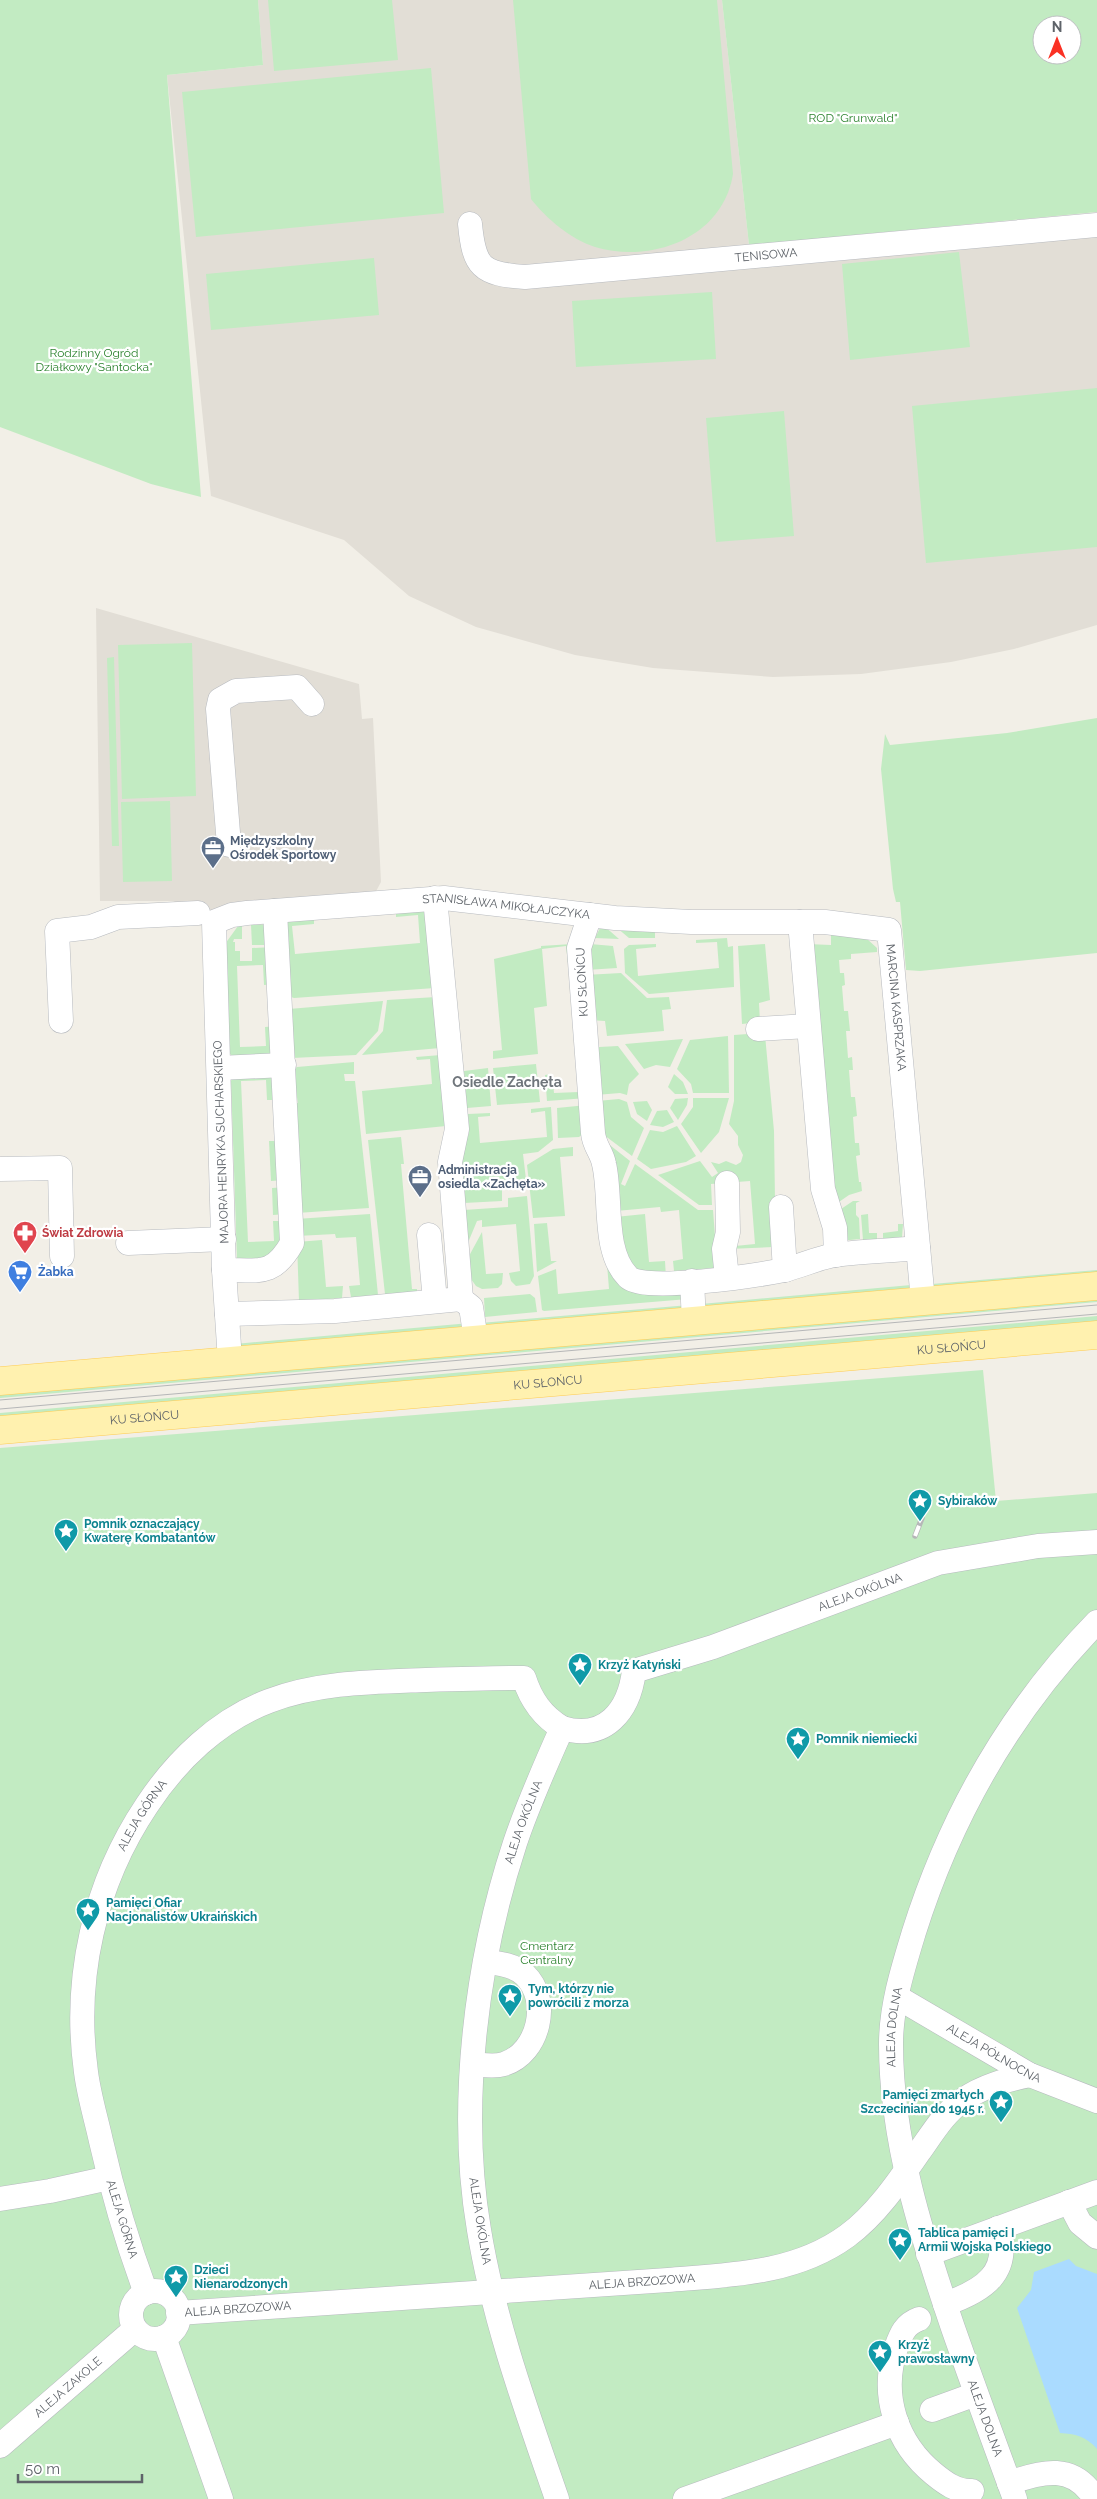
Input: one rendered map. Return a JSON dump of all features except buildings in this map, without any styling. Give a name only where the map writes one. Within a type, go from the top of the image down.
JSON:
[{"type":"main road","points":[[0,1381],[1097,1286]]},
{"type":"main road","name":"KU SŁOŃCU","points":[[0,1430],[1097,1335]]},
{"type":"street","name":"TENISOWA","points":[[470,224],[474,255],[479,263],[496,273],[525,277],[1097,225]]},
{"type":"street","points":[[229,845],[218,709],[220,700],[236,691],[297,687],[312,704]]},
{"type":"street","points":[[435,898],[457,1128],[450,1162],[461,1298],[471,1307],[476,1340]]},
{"type":"street","name":"STANISŁAWA MIKOŁAJCZYKA","points":[[61,1021],[57,931],[91,926],[118,917],[206,918],[453,898],[590,915],[691,922],[800,922]]},
{"type":"street","points":[[224,1270],[269,1269],[282,1260],[292,1244],[275,911]]},
{"type":"street","name":"KU SŁOŃCU","points":[[590,915],[586,931],[580,942],[579,957],[594,1142],[604,1164],[615,1254],[622,1270],[633,1282],[647,1284],[692,1282]]},
{"type":"street","name":"MAJORA HENRYKA SUCHARSKIEGO","points":[[206,918],[219,1068],[224,1270],[230,1361]]},
{"type":"street","points":[[800,922],[823,1189],[835,1228],[836,1255]]},
{"type":"street","name":"MARCINA KASPRZAKA","points":[[800,922],[851,924],[889,930],[923,1301]]},
{"type":"street","points":[[764,1036],[808,1026]]},
{"type":"street","points":[[219,1068],[284,1065]]},
{"type":"street","points":[[0,1169],[60,1168],[62,1256]]},
{"type":"street","points":[[727,1182],[728,1232],[724,1249],[727,1278]]},
{"type":"street","points":[[781,1206],[785,1270]]},
{"type":"street","points":[[429,1236],[435,1301]]},
{"type":"street","points":[[128,1243],[224,1239]]},
{"type":"street","points":[[694,1321],[692,1282],[785,1270],[836,1255],[918,1248]]},
{"type":"street","points":[[227,1314],[295,1312],[408,1304],[461,1298]]},
{"type":"street","name":"ALEJA OKÓLNA","points":[[557,2499],[522,2393],[493,2293],[479,2230],[472,2169],[471,2105],[486,1962],[506,1872],[515,1841],[562,1728],[585,1733],[606,1725],[623,1706],[634,1671],[713,1647],[938,1563],[1038,1546],[1097,1542]]},
{"type":"street","name":"ALEJA DOLNA","points":[[1000,2487],[976,2394],[936,2311],[928,2254],[897,2115],[891,2042],[897,1997],[906,1957],[931,1882],[975,1788],[1005,1736],[1039,1688],[1057,1664],[1097,1622]]},
{"type":"street","name":"ALEJA GÓRNA","points":[[146,2293],[123,2229],[109,2178],[86,2072],[82,2006],[86,1961],[100,1902],[125,1840],[152,1797],[181,1762],[227,1723],[268,1701],[310,1689],[366,1683],[524,1678],[530,1695],[540,1711],[562,1728]]},
{"type":"street","points":[[474,2064],[495,2066],[512,2060],[531,2042],[539,2019],[536,1994],[525,1974],[503,1964],[486,1962]]},
{"type":"street","name":"ALEJA PÓŁNOCNA","points":[[897,1997],[1030,2074],[1096,2104]]},
{"type":"street","name":"ALEJA BRZOZOWA","points":[[178,2313],[737,2275],[778,2268],[817,2252],[846,2236],[881,2201],[908,2168],[939,2124],[961,2101],[991,2085],[1030,2074]]},
{"type":"street","points":[[0,2199],[50,2191],[109,2178]]},
{"type":"street","points":[[928,2254],[1097,2192]]},
{"type":"street","points":[[1069,2202],[1080,2223],[1097,2237]]},
{"type":"street","points":[[998,2228],[1002,2252],[995,2275],[977,2291],[904,2329],[891,2367],[889,2396],[897,2423],[909,2448],[930,2471],[954,2487],[1000,2487],[1034,2474],[1058,2472],[1087,2487],[1095,2499]]},
{"type":"street","points":[[156,2291],[167,2295],[174,2302],[178,2313],[174,2328],[164,2337],[148,2338],[135,2329],[131,2316],[132,2308],[138,2298],[146,2293],[156,2291]]},
{"type":"street","name":"ALEJA ZAKOLE","points":[[0,2446],[135,2329]]},
{"type":"street","points":[[164,2337],[221,2499]]},
{"type":"street","points":[[932,2410],[976,2394]]},
{"type":"street","points":[[685,2499],[897,2423]]},
{"type":"shaded area","points":[[258,0],[722,0],[749,245],[1097,236],[1097,625],[1014,649],[951,662],[861,674],[773,677],[653,668],[575,655],[476,627],[409,596],[344,540],[211,496],[167,75],[263,65]]},
{"type":"shaded area","points":[[96,608],[359,684],[362,719],[373,718],[381,882],[374,895],[208,911],[195,911],[173,901],[100,901]]},
{"type":"green space","name":"Rodzinny Ogród Działkowy \"Santocka\"","points":[[0,0],[258,0],[263,65],[167,75],[201,497],[151,484],[0,427]]},
{"type":"green space","points":[[268,0],[392,0],[398,60],[274,71]]},
{"type":"green space","points":[[513,0],[717,0],[733,174],[727,196],[715,214],[700,229],[682,240],[662,248],[640,252],[617,251],[595,247],[568,234],[544,214],[531,199]]},
{"type":"green space","name":"ROD \"Grunwald\"","points":[[722,0],[1097,0],[1097,212],[749,245]]},
{"type":"green space","points":[[431,68],[444,213],[196,237],[182,92]]},
{"type":"green space","points":[[959,252],[970,347],[850,360],[842,264]]},
{"type":"green space","points":[[374,258],[379,315],[211,330],[206,274]]},
{"type":"green space","points":[[712,292],[716,359],[576,367],[572,301]]},
{"type":"green space","points":[[1097,388],[1097,547],[926,563],[912,406]]},
{"type":"green space","points":[[784,411],[794,536],[716,542],[706,418]]},
{"type":"green space","points":[[192,643],[196,796],[122,799],[118,645]]},
{"type":"green space","points":[[114,657],[119,846],[112,846],[107,658]]},
{"type":"green space","points":[[1097,718],[1097,953],[920,971],[906,970],[900,902],[896,902],[893,889],[881,769],[885,734],[890,745],[1007,733]]},
{"type":"green space","points":[[170,801],[172,881],[123,882],[121,802]]},
{"type":"green space","points":[[429,910],[435,988],[294,998],[288,996],[281,922],[314,919],[314,924],[292,926],[295,954],[420,943],[418,915],[396,917],[396,913]]},
{"type":"green space","points":[[610,922],[655,925],[655,938],[629,938]]},
{"type":"green space","points":[[273,924],[274,945],[252,945],[251,925]]},
{"type":"green space","points":[[602,924],[619,939],[595,938]]},
{"type":"green space","points":[[242,925],[242,939],[234,939],[233,942],[235,942],[235,951],[240,951],[240,961],[252,961],[252,948],[274,947],[276,984],[264,985],[263,965],[237,966],[240,1047],[266,1046],[265,1027],[278,1026],[277,1056],[233,1058],[229,1052],[225,944],[238,926]]},
{"type":"green space","points":[[831,933],[867,939],[877,948],[877,952],[851,954],[851,959],[839,960],[840,973],[844,973],[845,985],[842,986],[844,1011],[848,1011],[850,1031],[846,1031],[848,1058],[852,1057],[853,1070],[849,1070],[851,1097],[855,1097],[857,1116],[853,1117],[855,1143],[859,1143],[860,1155],[856,1156],[862,1191],[849,1195],[836,1204],[807,944],[831,945]]},
{"type":"green space","points":[[727,938],[728,947],[733,946],[734,987],[649,994],[625,973],[624,949],[629,945],[656,944],[656,947],[636,949],[638,976],[719,968],[717,942],[696,943],[696,940]]},
{"type":"green space","points":[[572,944],[576,962],[568,963],[566,946],[542,949],[547,1006],[534,1008],[538,1054],[493,1059],[493,1051],[502,1050],[494,959],[541,948],[541,946]]},
{"type":"green space","points":[[590,944],[613,946],[617,968],[586,970]]},
{"type":"green space","points":[[765,944],[770,1000],[759,1003],[760,1022],[742,1024],[738,946]]},
{"type":"green space","points":[[621,973],[647,998],[669,997],[671,1009],[662,1010],[664,1031],[607,1036],[605,1021],[588,1020],[585,975]]},
{"type":"green space","points":[[436,997],[440,1048],[362,1055],[383,1031],[387,1000]]},
{"type":"green space","points":[[383,1001],[378,1031],[356,1055],[292,1058],[289,1009]]},
{"type":"green space","points":[[762,1033],[765,1035],[774,1131],[775,1201],[773,1247],[728,1249],[735,1246],[755,1244],[750,1181],[711,1184],[712,1205],[699,1205],[658,1175],[700,1161],[712,1177],[718,1173],[711,1162],[719,1164],[726,1161],[736,1165],[741,1162],[743,1155],[738,1145],[738,1136],[729,1124],[734,1101],[734,1035]]},
{"type":"green space","points":[[728,1036],[729,1093],[693,1093],[691,1084],[677,1069],[690,1040]]},
{"type":"green space","points":[[683,1039],[670,1067],[656,1065],[644,1069],[625,1044]]},
{"type":"green space","points":[[618,1046],[639,1074],[629,1084],[627,1095],[620,1093],[596,1095],[593,1056],[599,1047]]},
{"type":"green space","points":[[441,1055],[446,1126],[366,1134],[362,1091],[432,1084],[430,1059],[417,1060],[416,1057]]},
{"type":"green space","points":[[354,1062],[354,1074],[344,1074],[345,1081],[355,1081],[369,1208],[297,1213],[291,1103],[298,1103],[297,1097],[291,1097],[290,1073],[297,1067]]},
{"type":"green space","points":[[536,1064],[540,1102],[497,1105],[493,1068]]},
{"type":"green space","points":[[488,1068],[491,1106],[467,1108],[464,1071]]},
{"type":"green space","points":[[270,1070],[282,1100],[267,1100],[266,1080],[241,1081],[248,1242],[274,1241],[273,1221],[287,1221],[287,1240],[273,1259],[237,1260],[231,1081],[232,1078]]},
{"type":"green space","points":[[552,1074],[554,1093],[579,1092],[587,1098],[547,1101],[545,1075]]},
{"type":"green space","points":[[674,1074],[683,1082],[688,1094],[675,1094],[668,1087]]},
{"type":"green space","points":[[688,1098],[687,1105],[678,1120],[670,1108],[675,1099]]},
{"type":"green space","points":[[693,1098],[729,1098],[719,1132],[701,1153],[681,1124],[693,1107]]},
{"type":"green space","points":[[619,1099],[627,1102],[631,1117],[644,1128],[632,1156],[604,1135],[597,1101]]},
{"type":"green space","points":[[647,1101],[652,1110],[647,1121],[637,1114],[633,1102]]},
{"type":"green space","points":[[587,1105],[583,1134],[579,1137],[558,1138],[557,1108]]},
{"type":"green space","points":[[551,1107],[553,1140],[538,1152],[523,1154],[527,1188],[502,1190],[502,1201],[464,1203],[460,1159],[469,1133],[468,1114],[490,1113],[490,1116],[478,1117],[480,1143],[547,1137],[545,1111],[531,1113],[531,1109]]},
{"type":"green space","points":[[667,1110],[674,1122],[663,1127],[650,1125],[657,1111]]},
{"type":"green space","points":[[677,1126],[696,1156],[686,1162],[651,1169],[637,1159],[650,1130],[663,1132]]},
{"type":"green space","points":[[401,1137],[404,1164],[401,1164],[412,1289],[417,1289],[417,1292],[385,1294],[368,1140]]},
{"type":"green space","points":[[269,1141],[284,1141],[285,1180],[271,1181]]},
{"type":"green space","points":[[606,1142],[630,1161],[621,1184],[625,1186],[635,1164],[698,1210],[713,1210],[715,1236],[714,1268],[674,1271],[673,1261],[683,1259],[679,1210],[661,1212],[660,1207],[616,1211]]},
{"type":"green space","points":[[573,1147],[573,1156],[560,1157],[565,1216],[533,1218],[527,1165],[553,1149]]},
{"type":"green space","points":[[286,1187],[287,1214],[273,1215],[272,1188]]},
{"type":"green space","points":[[527,1196],[534,1276],[530,1284],[516,1286],[511,1281],[509,1273],[520,1271],[516,1224],[482,1227],[482,1220],[477,1221],[467,1245],[464,1210],[508,1207],[508,1198]]},
{"type":"green space","points":[[853,1201],[860,1201],[856,1203],[856,1215],[859,1218],[860,1239],[839,1241],[841,1209]]},
{"type":"green space","points":[[370,1214],[378,1295],[351,1297],[349,1286],[360,1285],[356,1237],[336,1238],[335,1234],[297,1236],[296,1219]]},
{"type":"green space","points":[[645,1214],[649,1262],[665,1261],[666,1278],[633,1274],[615,1217]]},
{"type":"green space","points":[[868,1214],[869,1233],[877,1233],[877,1240],[863,1240],[861,1215]]},
{"type":"green space","points":[[547,1223],[551,1261],[557,1261],[537,1272],[534,1224]]},
{"type":"green space","points":[[898,1224],[903,1224],[902,1237],[883,1239],[883,1233],[898,1231]]},
{"type":"green space","points":[[482,1232],[486,1274],[503,1273],[502,1284],[498,1288],[482,1289],[476,1286],[471,1279],[469,1256]]},
{"type":"green space","points":[[322,1240],[326,1287],[343,1286],[342,1298],[299,1301],[297,1242]]},
{"type":"green space","points":[[607,1264],[681,1288],[688,1299],[542,1310],[538,1276],[556,1269],[558,1294],[609,1289]]},
{"type":"green space","points":[[1097,1270],[1097,1278],[935,1287],[932,1284]]},
{"type":"green space","points":[[911,1285],[909,1289],[712,1311],[701,1304]]},
{"type":"green space","points":[[1097,1293],[1097,1302],[0,1398],[0,1388]]},
{"type":"green space","points":[[530,1294],[535,1298],[537,1312],[485,1317],[484,1298]]},
{"type":"green space","points":[[689,1305],[686,1310],[493,1330],[480,1323]]},
{"type":"green space","points":[[1097,1316],[1097,1327],[0,1422],[0,1413]]},
{"type":"green space","points":[[470,1323],[467,1329],[248,1351],[235,1344]]},
{"type":"green space","name":"Cmentarz Centralny","points":[[983,1370],[996,1501],[1097,1493],[1097,2499],[0,2499],[0,1448]]},
{"type":"water","points":[[1069,2259],[1076,2266],[1097,2274],[1097,2449],[1080,2436],[1060,2433],[1017,2308],[1031,2290],[1034,2272]]},
{"type":"tram line","points":[[0,1400],[1097,1305]]},
{"type":"tram line","points":[[0,1409],[1097,1314]]},
{"type":"railway","points":[[915,1536],[922,1518]]},
{"type":"place","name":"Międzyszkolny Ośrodek Sportowy","points":[[213,869]]},
{"type":"place","name":"Administracja osiedla «Zachęta»","points":[[420,1198]]},
{"type":"place","name":"Świat Zdrowia","points":[[25,1254]]},
{"type":"place","name":"Żabka","points":[[20,1293]]},
{"type":"place","name":"Sybiraków","points":[[920,1522]]},
{"type":"place","name":"Pomnik oznaczający Kwaterę Kombatantów","points":[[66,1552]]},
{"type":"place","name":"Krzyż Katyński","points":[[580,1686]]},
{"type":"place","name":"Pomnik niemiecki","points":[[798,1760]]},
{"type":"place","name":"Pamięci Ofiar Nacjonalistów Ukraińskich","points":[[88,1931]]},
{"type":"place","name":"Tym, którzy nie powrócili z morza","points":[[510,2017]]},
{"type":"place","name":"Pamięci zmarłych Szczecinian do 1945 r.","points":[[1001,2123]]},
{"type":"place","name":"Tablica pamięci I Armii Wojska Polskiego","points":[[900,2261]]},
{"type":"place","name":"Dzieci Nienarodzonych","points":[[176,2298]]},
{"type":"place","name":"Krzyż prawosławny","points":[[880,2373]]},
{"type":"district","name":"Osiedle Zachęta","points":[[507,1082]]}]
